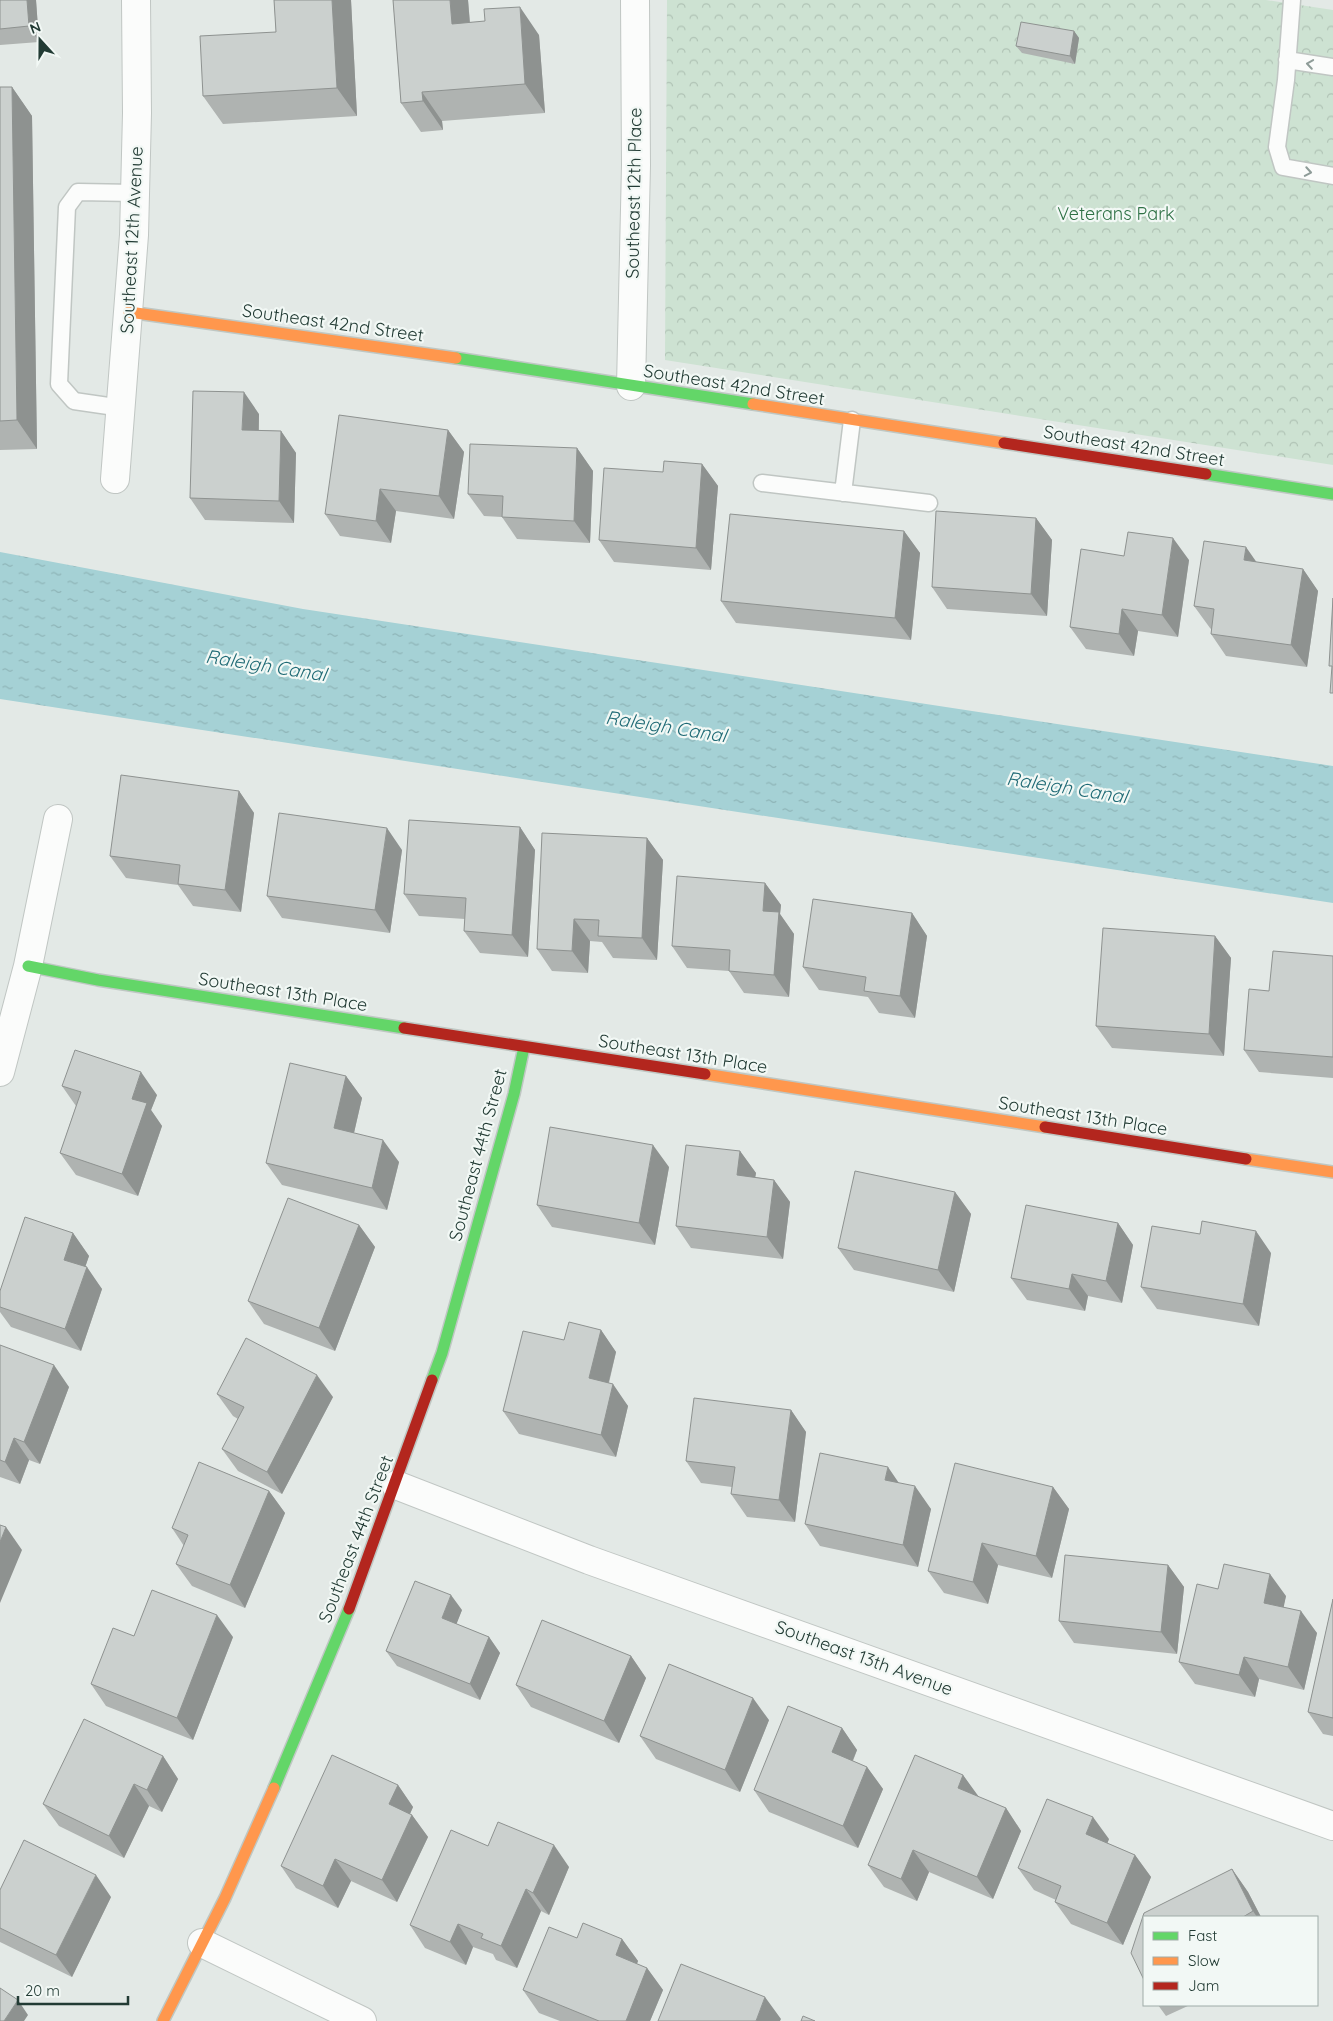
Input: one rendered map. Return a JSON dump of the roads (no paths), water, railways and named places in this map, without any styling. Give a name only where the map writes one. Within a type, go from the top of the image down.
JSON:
[{"type":"street","name":"Southeast 12th Avenue","points":[[115,479],[129,312],[135,192],[136,0]]},
{"type":"street","name":"Southeast 12th Place","points":[[631,386],[636,165],[635,0]]},
{"type":"street","name":"Southeast 42nd Street","points":[[129,312],[340,340],[1333,494]]},
{"type":"street","points":[[0,1072],[28,966],[58,819]]},
{"type":"street","name":"Southeast 13th Place","points":[[28,966],[98,980],[1333,1172]]},
{"type":"street","name":"Southeast 44th Street","points":[[163,2021],[224,1898],[307,1712],[396,1485],[442,1353],[514,1094],[524,1047]]},
{"type":"street","name":"Southeast 13th Avenue","points":[[396,1485],[589,1560],[1333,1826]]},
{"type":"street","points":[[202,1942],[362,2021]]},
{"type":"lane","points":[[1292,0],[1277,147],[1283,167],[1333,176]]},
{"type":"lane","points":[[1287,60],[1333,68]]},
{"type":"lane","points":[[122,408],[74,401],[59,384],[67,207],[78,192],[135,192]]},
{"type":"lane","points":[[843,493],[852,420]]},
{"type":"lane","points":[[762,483],[929,503]]},
{"type":"water","name":"Raleigh Canal","points":[[0,552],[303,609],[1333,766],[1333,903],[0,699]]},
{"type":"park label","name":"Veterans Park","points":[[1116,214]]}]
